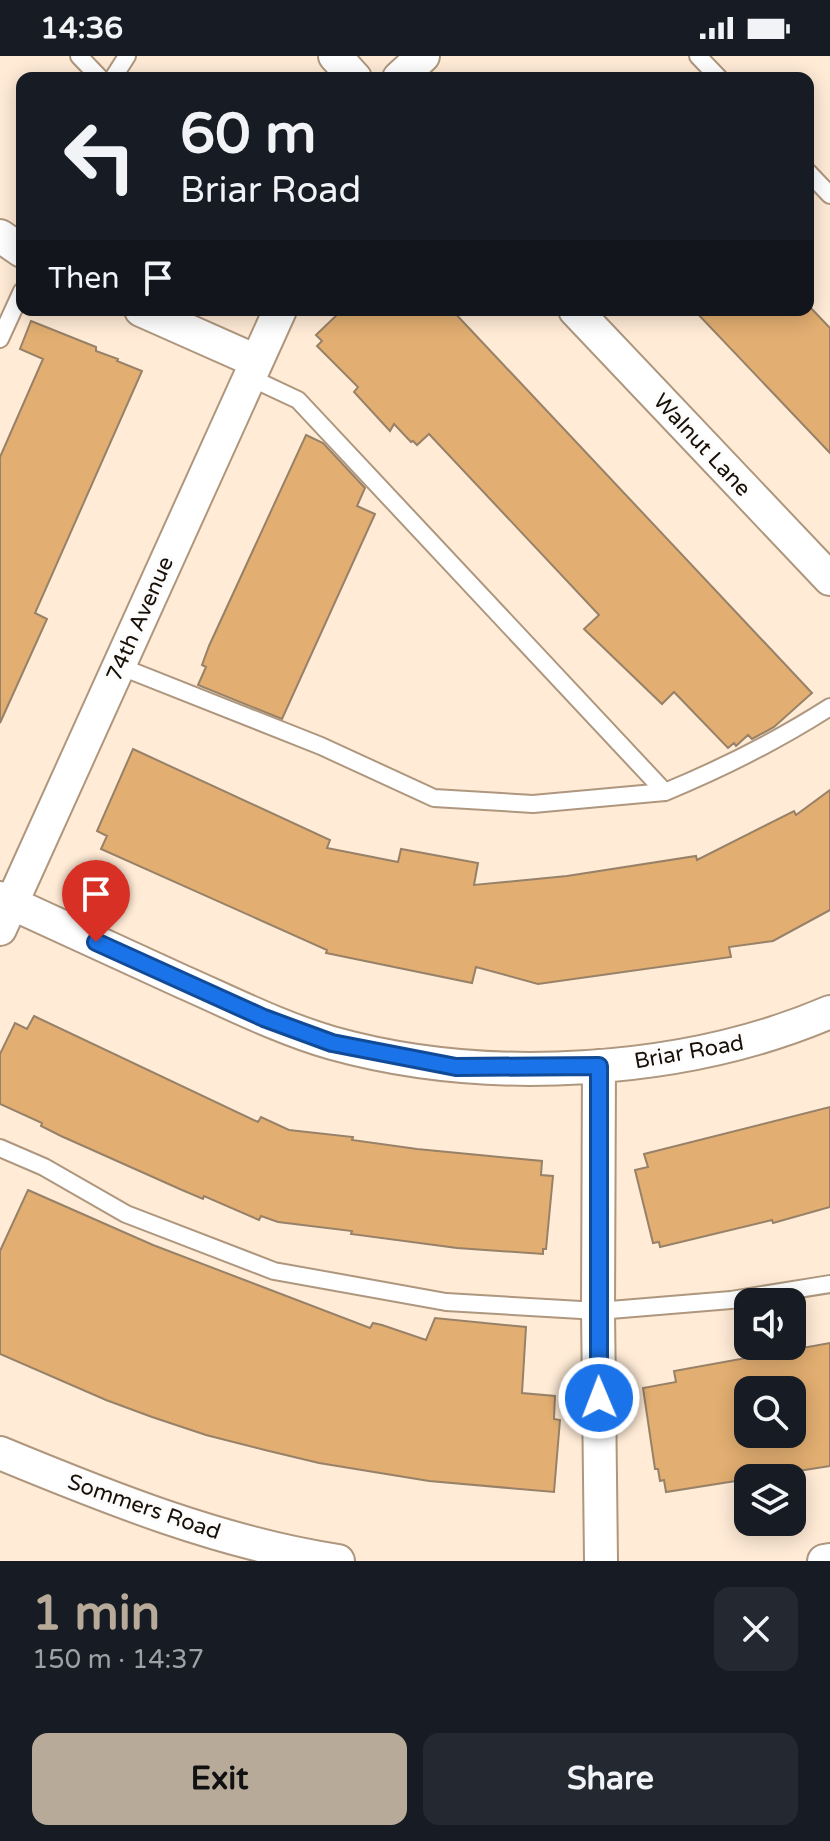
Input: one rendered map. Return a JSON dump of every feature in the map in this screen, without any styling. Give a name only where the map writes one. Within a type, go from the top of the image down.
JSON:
[{"type":"street","points":[[335,56],[350,72]]},
{"type":"street","points":[[406,72],[423,56]]},
{"type":"street","points":[[152,316],[252,369]]},
{"type":"street","name":"74th Avenue","points":[[4,910],[119,666],[277,316]]},
{"type":"street","name":"Walnut Lane","points":[[581,316],[830,579]]},
{"type":"street","name":"Briar Road","points":[[4,910],[332,1043],[456,1067],[599,1066],[673,1058],[742,1044],[830,1012]]},
{"type":"street","points":[[599,1066],[601,1561]]},
{"type":"street","name":"Sommers Road","points":[[0,1453],[100,1495],[245,1542],[338,1561]]},
{"type":"street","points":[[824,1561],[830,1560]]},
{"type":"lane","points":[[79,56],[94,72]]},
{"type":"lane","points":[[698,56],[713,72]]},
{"type":"lane","points":[[814,178],[830,195]]},
{"type":"lane","points":[[0,339],[16,304]]},
{"type":"lane","points":[[252,369],[298,400],[665,792]]},
{"type":"lane","points":[[119,666],[321,746],[434,798],[533,804],[665,792],[721,769],[782,738],[830,707]]},
{"type":"lane","points":[[0,1148],[44,1167],[126,1214],[274,1271],[446,1302],[598,1311],[731,1300],[830,1284]]},
{"type":"building","points":[[814,311],[830,328],[830,453],[700,316],[814,316]]},
{"type":"building","points":[[336,316],[458,316],[812,693],[774,727],[752,739],[748,735],[736,746],[734,743],[728,748],[674,692],[662,704],[584,629],[599,615],[429,434],[417,445],[394,424],[390,431],[354,392],[358,387],[317,346],[322,341],[316,335]]},
{"type":"building","points":[[31,321],[96,347],[96,351],[142,371],[35,613],[47,619],[0,723],[0,457],[43,359],[20,349]]},
{"type":"building","points":[[306,435],[323,443],[365,488],[357,506],[375,514],[282,719],[198,685],[206,667],[202,665],[209,646]]},
{"type":"building","points":[[133,749],[330,840],[327,848],[398,862],[401,849],[478,863],[474,885],[567,876],[696,856],[697,860],[794,811],[796,815],[830,790],[830,910],[773,941],[729,947],[731,957],[538,984],[476,967],[472,983],[326,953],[327,950],[101,849],[107,836],[97,831]]},
{"type":"building","points":[[34,1016],[258,1122],[261,1117],[289,1130],[353,1137],[352,1140],[542,1161],[541,1175],[553,1176],[546,1249],[543,1249],[543,1254],[457,1248],[351,1234],[352,1231],[278,1222],[261,1216],[259,1220],[204,1196],[203,1199],[61,1136],[41,1126],[42,1123],[0,1104],[0,1054],[15,1023],[27,1029]]},
{"type":"building","points":[[830,1107],[830,1207],[773,1223],[772,1220],[660,1247],[659,1242],[653,1243],[635,1170],[648,1167],[644,1154]]},
{"type":"building","points":[[28,1190],[153,1245],[370,1328],[373,1323],[426,1340],[435,1318],[526,1327],[522,1393],[555,1396],[554,1419],[560,1420],[554,1492],[429,1481],[319,1463],[269,1451],[152,1417],[0,1354],[0,1251]]},
{"type":"building","points":[[830,1343],[830,1466],[806,1470],[806,1464],[734,1464],[734,1481],[666,1492],[664,1480],[660,1481],[658,1469],[655,1469],[643,1388],[676,1382],[674,1371],[735,1360],[806,1360],[806,1347]]},
{"type":"route","points":[[96,942],[264,1018],[332,1043],[456,1067],[599,1066],[599,1398]]}]
